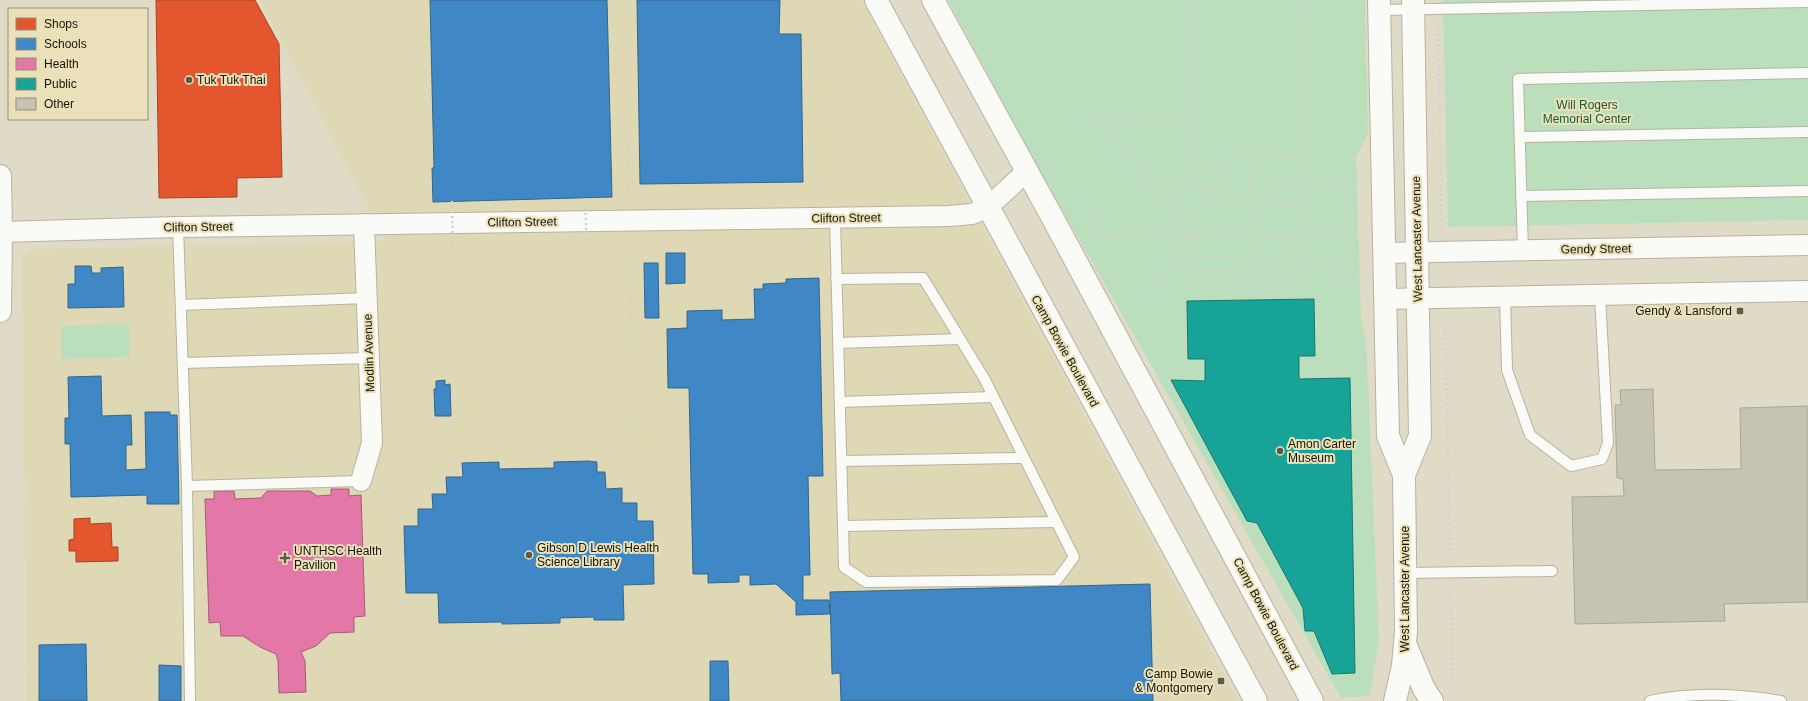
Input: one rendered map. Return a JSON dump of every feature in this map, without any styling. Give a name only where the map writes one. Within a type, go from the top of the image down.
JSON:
[{"type":"main road","name":"Camp Bowie Boulevard","points":[[876,0],[1256,701]]},
{"type":"main road","name":"Camp Bowie Boulevard","points":[[933,0],[1027,171],[1312,701]]},
{"type":"main road","name":"West Lancaster Avenue","points":[[1379,5],[1388,436],[1404,475],[1406,573],[1405,645],[1404,666],[1395,701]]},
{"type":"main road","name":"West Lancaster Avenue","points":[[1404,475],[1420,436],[1413,5]]},
{"type":"main road","points":[[0,176],[0,311]]},
{"type":"main road","points":[[1405,645],[1424,689],[1432,701]]},
{"type":"street","name":"Clifton Street","points":[[1,232],[178,227],[949,216],[972,214],[988,207],[1027,171]]},
{"type":"street","name":"Modlin Avenue","points":[[361,481],[372,443],[364,224]]},
{"type":"street","name":"Gendy Street","points":[[1384,253],[1808,245]]},
{"type":"street","points":[[1385,299],[1418,300],[1808,291]]},
{"type":"lane","points":[[1379,5],[1413,5],[1438,9],[1766,1],[1808,2]]},
{"type":"lane","points":[[1522,251],[1518,79],[1808,73]]},
{"type":"lane","points":[[1520,137],[1808,132]]},
{"type":"lane","points":[[1521,196],[1808,192]]},
{"type":"lane","points":[[835,218],[836,279],[842,461],[844,567],[866,582],[1057,580],[1074,557],[993,397],[923,278],[836,279]]},
{"type":"lane","points":[[178,227],[187,486],[190,701]]},
{"type":"lane","points":[[1505,298],[1507,370],[1530,435],[1571,466],[1602,460],[1608,443],[1600,296]]},
{"type":"lane","points":[[181,305],[367,298]]},
{"type":"lane","points":[[838,343],[960,339]]},
{"type":"lane","points":[[183,363],[369,358]]},
{"type":"lane","points":[[840,402],[993,397]]},
{"type":"lane","points":[[842,461],[1023,458]]},
{"type":"lane","points":[[187,486],[361,481]]},
{"type":"lane","points":[[843,526],[1056,522]]},
{"type":"lane","points":[[1406,573],[1552,571]]},
{"type":"lane","points":[[1650,701],[1679,697],[1725,696],[1780,701]]},
{"type":"path","points":[[1188,0],[1189,161],[1194,190]]},
{"type":"path","points":[[1307,0],[1311,157],[1307,188]]},
{"type":"path","points":[[1438,9],[1442,230]]},
{"type":"path","points":[[1085,121],[1188,119]]},
{"type":"path","points":[[1114,120],[1114,138],[1172,209],[1174,256],[1155,289],[1147,291]]},
{"type":"path","points":[[628,130],[635,485]]},
{"type":"path","points":[[1189,161],[1311,157]]},
{"type":"path","points":[[1249,160],[1253,292]]},
{"type":"path","points":[[1158,192],[1234,190],[1235,203],[1195,205],[1196,257],[1236,256],[1236,269],[1196,270],[1196,284],[1237,284],[1238,292],[1253,292],[1268,291],[1268,282],[1310,282],[1310,269],[1268,268],[1268,255],[1325,258],[1329,262],[1333,271],[1337,274],[1346,272],[1348,267],[1346,190],[1344,185],[1338,184],[1323,188],[1267,189],[1268,202],[1308,202],[1309,256]]},
{"type":"path","points":[[585,198],[587,262]]},
{"type":"path","points":[[452,201],[454,266]]},
{"type":"path","points":[[1080,203],[1107,238],[1354,232]]},
{"type":"path","points":[[1773,214],[1774,226]]},
{"type":"path","points":[[1445,322],[1453,694]]},
{"type":"shaded area","points":[[260,0],[861,0],[1238,701],[27,701],[22,258],[32,249],[386,241]]},
{"type":"green space","points":[[948,0],[1365,0],[1368,134],[1356,157],[1361,318],[1366,340],[1379,639],[1370,696],[1341,698],[1026,146]]},
{"type":"green space","name":"Will Rogers Memorial Center","points":[[1443,0],[1808,0],[1808,220],[1448,227]]},
{"type":"green space","points":[[129,324],[130,357],[61,359],[61,326]]},
{"type":"building: Shops","points":[[156,0],[255,0],[279,44],[282,177],[237,178],[237,197],[159,198]]},
{"type":"building: Shops","points":[[90,518],[90,524],[111,523],[112,547],[118,547],[118,561],[76,562],[76,551],[69,551],[69,540],[74,539],[74,519]]},
{"type":"building: Schools","points":[[430,0],[607,0],[612,197],[433,202],[432,168],[434,168]]},
{"type":"building: Schools","points":[[637,0],[780,0],[779,34],[801,34],[803,182],[640,184]]},
{"type":"building: Schools","points":[[666,253],[685,253],[685,283],[666,284]]},
{"type":"building: Schools","points":[[644,263],[658,263],[659,318],[645,318]]},
{"type":"building: Schools","points":[[75,266],[91,266],[92,273],[101,273],[101,268],[123,267],[124,307],[68,308],[68,284],[75,284]]},
{"type":"building: Schools","points":[[819,278],[823,476],[808,476],[810,575],[803,575],[803,600],[829,600],[830,614],[796,615],[796,602],[776,584],[750,585],[750,575],[739,575],[739,582],[708,583],[708,574],[693,574],[689,388],[668,388],[667,329],[687,328],[687,311],[722,310],[722,320],[755,319],[754,289],[763,289],[763,284],[786,283],[786,279]]},
{"type":"building: Schools","points":[[101,376],[102,416],[131,415],[132,445],[126,445],[126,470],[146,469],[145,412],[170,412],[170,415],[177,415],[179,504],[147,504],[147,495],[71,497],[70,444],[65,444],[65,418],[69,418],[68,377]]},
{"type":"building: Schools","points":[[445,380],[445,385],[450,384],[451,416],[435,416],[434,389],[436,389],[436,381]]},
{"type":"building: Schools","name":"Gibson D Lewis Health Science Library","points":[[499,462],[499,469],[554,468],[554,462],[597,462],[597,472],[605,472],[606,489],[622,488],[622,503],[637,503],[637,521],[653,521],[654,584],[623,585],[624,620],[594,620],[594,617],[560,618],[560,623],[439,623],[438,593],[406,593],[404,526],[418,526],[418,509],[433,509],[432,494],[447,494],[446,477],[463,477],[462,463]]},
{"type":"building: Schools","points":[[1150,584],[1153,701],[841,701],[840,673],[832,674],[830,592]]},
{"type":"building: Schools","points":[[86,644],[87,701],[39,701],[39,645]]},
{"type":"building: Schools","points":[[710,661],[728,661],[729,701],[710,701]]},
{"type":"building: Schools","points":[[159,665],[181,666],[181,701],[159,701]]},
{"type":"building: Health","name":"UNTHSC Health Pavilion","points":[[331,489],[349,489],[349,496],[361,495],[365,616],[354,617],[354,632],[330,633],[316,646],[301,652],[305,661],[306,692],[279,693],[278,661],[276,654],[260,647],[243,636],[221,636],[220,622],[209,623],[205,499],[214,499],[214,491],[234,491],[235,499],[261,498],[267,491],[310,491],[317,496],[331,495]]},
{"type":"building: Public","name":"Amon Carter Museum","points":[[1314,299],[1315,356],[1299,356],[1299,379],[1350,378],[1355,673],[1332,674],[1314,631],[1305,631],[1303,608],[1257,523],[1247,521],[1171,380],[1205,381],[1205,359],[1188,359],[1187,301]]},
{"type":"building: Other","points":[[1653,389],[1655,470],[1741,469],[1740,408],[1808,406],[1808,602],[1724,604],[1725,621],[1575,624],[1572,497],[1624,496],[1623,479],[1617,478],[1615,405],[1621,405],[1620,390]]},
{"type":"place","name":"Tuk Tuk Thai","points":[[189,80]]},
{"type":"place","name":"Gendy & Lansford","points":[[1740,311]]},
{"type":"place","name":"Amon Carter Museum","points":[[1280,451]]},
{"type":"place","name":"Gibson D Lewis Health Science Library","points":[[529,555]]},
{"type":"place","name":"UNTHSC Health Pavilion","points":[[285,558]]},
{"type":"place","name":"Camp Bowie & Montgomery","points":[[1221,681]]}]
